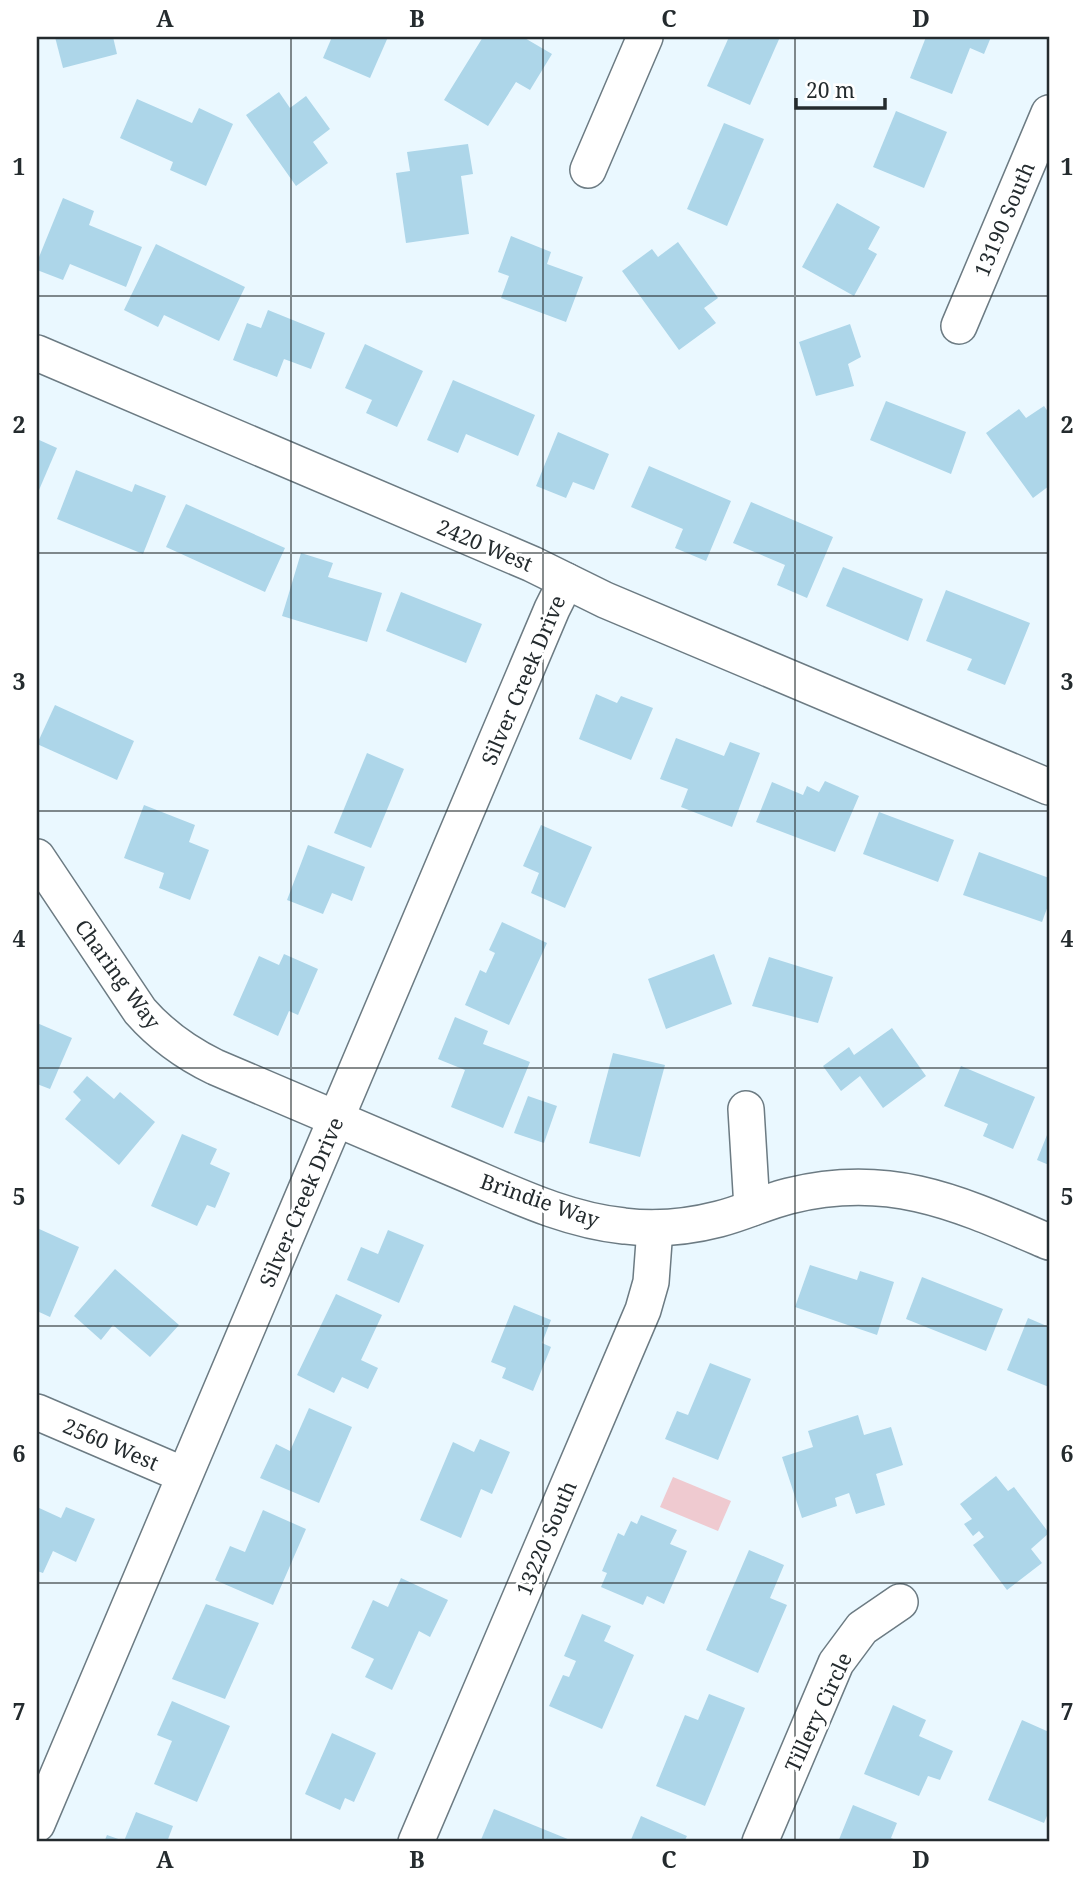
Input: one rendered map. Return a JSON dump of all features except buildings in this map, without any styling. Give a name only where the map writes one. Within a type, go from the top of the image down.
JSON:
[{"type":"street","points":[[588,170],[645,37]]},
{"type":"street","name":"13190 South","points":[[959,326],[1049,113]]},
{"type":"street","name":"2420 West","points":[[37,354],[605,600],[1049,787]]},
{"type":"street","name":"Silver Creek Drive","points":[[37,1824],[566,581]]},
{"type":"street","name":"Charing Way","points":[[37,857],[140,1011],[156,1029],[194,1057],[336,1119]]},
{"type":"street","points":[[746,1109],[752,1208]]},
{"type":"street","name":"Brindie Way","points":[[336,1119],[568,1214],[616,1225],[655,1228],[719,1219],[787,1196],[851,1186],[903,1190],[955,1203],[1049,1242]]},
{"type":"street","name":"13220 South","points":[[416,1842],[643,1310],[650,1282],[655,1228]]},
{"type":"street","name":"2560 West","points":[[37,1412],[184,1475]]},
{"type":"street","name":"Tillery Circle","points":[[760,1842],[835,1663],[862,1628],[900,1602]]},
{"type":"shaded area","points":[[673,1477],[731,1501],[718,1531],[660,1507]]}]
